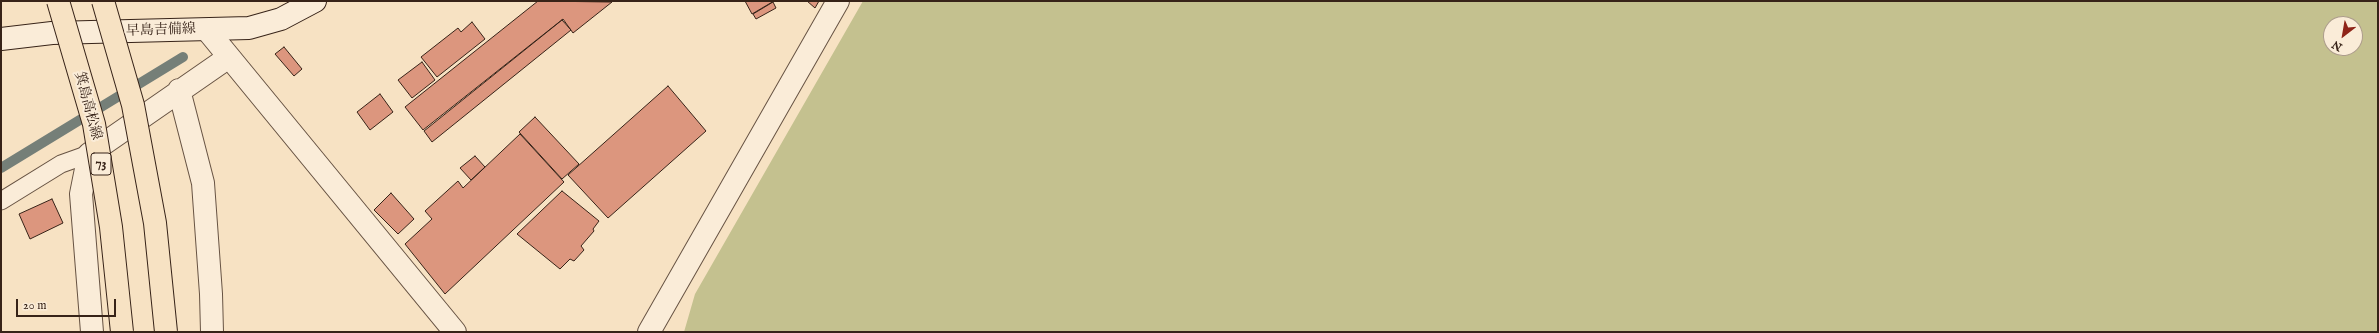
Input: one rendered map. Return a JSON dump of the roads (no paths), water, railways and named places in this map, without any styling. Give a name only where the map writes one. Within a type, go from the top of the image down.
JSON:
[{"type":"main road","name":"箕島高松線","points":[[58,1],[94,124],[111,227],[122,332]]},
{"type":"main road","points":[[104,1],[133,105],[151,201],[166,332]]},
{"type":"street","name":"早島吉備線","points":[[1,38],[52,33],[249,28],[281,19],[315,1]]},
{"type":"street","points":[[649,332],[838,1]]},
{"type":"street","points":[[207,30],[455,332]]},
{"type":"street","points":[[92,332],[81,194],[89,154],[179,90],[229,57]]},
{"type":"street","points":[[179,90],[203,183],[211,294],[212,332]]},
{"type":"lane","points":[[1,201],[60,164],[89,154]]},
{"type":"waterway","points":[[1,168],[183,57]]}]
